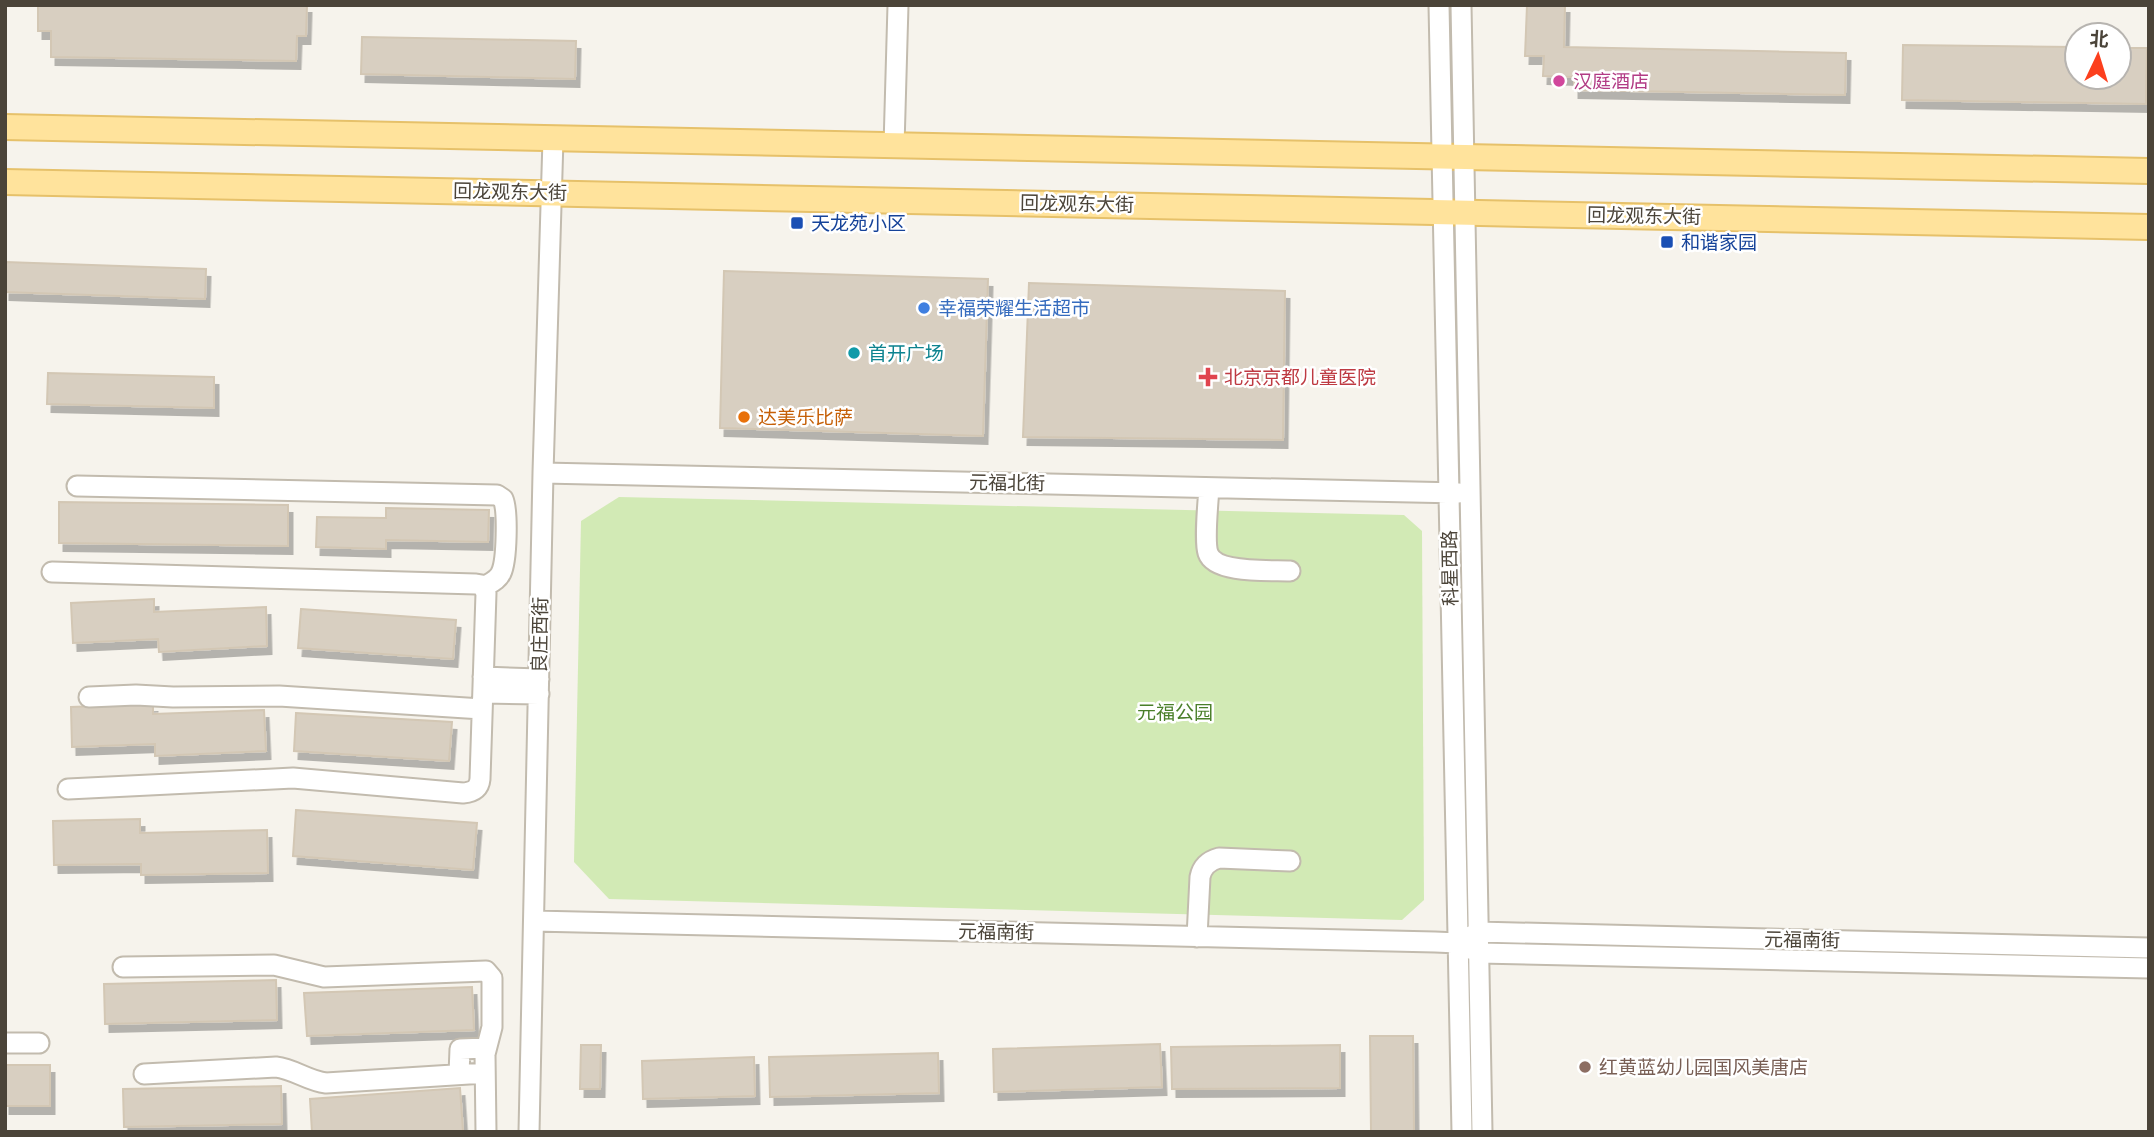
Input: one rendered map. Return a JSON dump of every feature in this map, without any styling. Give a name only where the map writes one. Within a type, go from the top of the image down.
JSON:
[{"type":"main road","points":[[5,127],[2149,171]]},
{"type":"main road","name":"回龙观东大街","points":[[5,182],[2149,227]]},
{"type":"street","points":[[894,146],[898,5]]},
{"type":"street","name":"科星西路","points":[[1439,5],[1453,157]]},
{"type":"street","name":"科星西路","points":[[1461,5],[1453,157],[1449,493],[1462,1132]]},
{"type":"street","name":"良庄西街","points":[[529,1132],[553,139]]},
{"type":"street","name":"科星西路","points":[[1454,212],[1470,494],[1482,1132]]},
{"type":"street","name":"元福北街","points":[[543,473],[1470,494]]},
{"type":"street","points":[[77,486],[497,495],[506,505],[504,564],[498,578],[484,587]]},
{"type":"street","points":[[1209,488],[1207,549],[1213,561],[1225,568],[1290,571]]},
{"type":"street","points":[[52,572],[475,584],[484,587]]},
{"type":"street","points":[[68,789],[293,778],[468,792],[476,790],[479,783],[483,693],[484,587]]},
{"type":"street","points":[[89,697],[483,693],[539,686]]},
{"type":"street","points":[[1198,937],[1200,877],[1209,861],[1219,858],[1290,861]]},
{"type":"street","name":"元福南街","points":[[534,921],[1458,943],[1479,953],[2149,968]]},
{"type":"street","points":[[1458,943],[1478,932]]},
{"type":"street","name":"元福南街","points":[[1478,932],[2149,948]]},
{"type":"street","points":[[123,967],[274,965],[324,977],[486,971],[492,978],[492,1032],[486,1048],[485,1073],[486,1132]]},
{"type":"street","points":[[5,1043],[39,1042]]},
{"type":"street","points":[[459,1074],[460,1049],[486,1048]]},
{"type":"street","points":[[144,1074],[275,1067],[292,1070],[312,1080],[326,1083],[485,1073]]},
{"type":"green space","name":"元福公园","points":[[619,497],[1404,515],[1422,531],[1424,900],[1402,920],[609,899],[574,862],[581,521]]},
{"type":"building","points":[[38,5],[307,5],[306,36],[297,36],[296,61],[51,57],[51,31],[38,31]]},
{"type":"building","points":[[1527,5],[1565,5],[1564,47],[1846,53],[1845,95],[1574,90],[1574,77],[1543,76],[1544,56],[1525,56]]},
{"type":"building","points":[[362,37],[576,41],[575,79],[361,74]]},
{"type":"building","points":[[1903,45],[2063,47],[2063,91],[2133,91],[2133,48],[2147,48],[2146,104],[1902,100]]},
{"type":"building","points":[[5,262],[206,269],[205,299],[5,292]]},
{"type":"building","name":"首开广场","points":[[724,271],[988,279],[983,436],[720,428]]},
{"type":"building","points":[[1029,283],[1285,291],[1283,440],[1023,437]]},
{"type":"building","points":[[48,373],[214,377],[214,408],[47,404]]},
{"type":"building","points":[[59,502],[288,505],[288,546],[59,543]]},
{"type":"building","points":[[386,508],[489,510],[488,542],[386,540],[386,549],[316,547],[317,517],[386,518]]},
{"type":"building","points":[[154,599],[154,612],[266,607],[267,646],[159,652],[158,639],[73,643],[71,603]]},
{"type":"building","points":[[301,609],[456,620],[453,659],[298,648]]},
{"type":"building","points":[[153,704],[153,714],[264,710],[266,751],[155,756],[155,744],[72,747],[71,707]]},
{"type":"building","points":[[296,713],[452,722],[449,761],[294,751]]},
{"type":"building","points":[[296,810],[477,823],[473,870],[293,856]]},
{"type":"building","points":[[140,819],[140,833],[267,830],[268,873],[141,875],[141,864],[54,865],[53,821]]},
{"type":"building","points":[[276,980],[277,1020],[105,1024],[104,984]]},
{"type":"building","points":[[472,987],[474,1030],[307,1036],[304,993]]},
{"type":"building","points":[[1370,1036],[1413,1036],[1414,1132],[1371,1132]]},
{"type":"building","points":[[1160,1044],[1162,1087],[994,1092],[993,1049]]},
{"type":"building","points":[[581,1045],[601,1045],[600,1089],[580,1089]]},
{"type":"building","points":[[1340,1045],[1340,1088],[1172,1089],[1171,1047]]},
{"type":"building","points":[[938,1053],[939,1093],[770,1097],[769,1057]]},
{"type":"building","points":[[754,1057],[755,1096],[643,1099],[642,1061]]},
{"type":"building","points":[[5,1065],[50,1065],[50,1106],[5,1106]]},
{"type":"building","points":[[281,1086],[282,1124],[124,1127],[123,1089]]},
{"type":"building","points":[[460,1088],[463,1131],[312,1132],[310,1099]]},
{"type":"place","name":"汉庭酒店","points":[[1559,81]]},
{"type":"place","name":"天龙苑小区","points":[[797,223]]},
{"type":"place","name":"和谐家园","points":[[1667,242]]},
{"type":"place","name":"幸福荣耀生活超市","points":[[924,308]]},
{"type":"place","name":"首开广场","points":[[854,353]]},
{"type":"place","name":"北京京都儿童医院","points":[[1208,377]]},
{"type":"place","name":"达美乐比萨","points":[[744,417]]},
{"type":"place","name":"红黄蓝幼儿园国风美唐店","points":[[1585,1067]]}]
